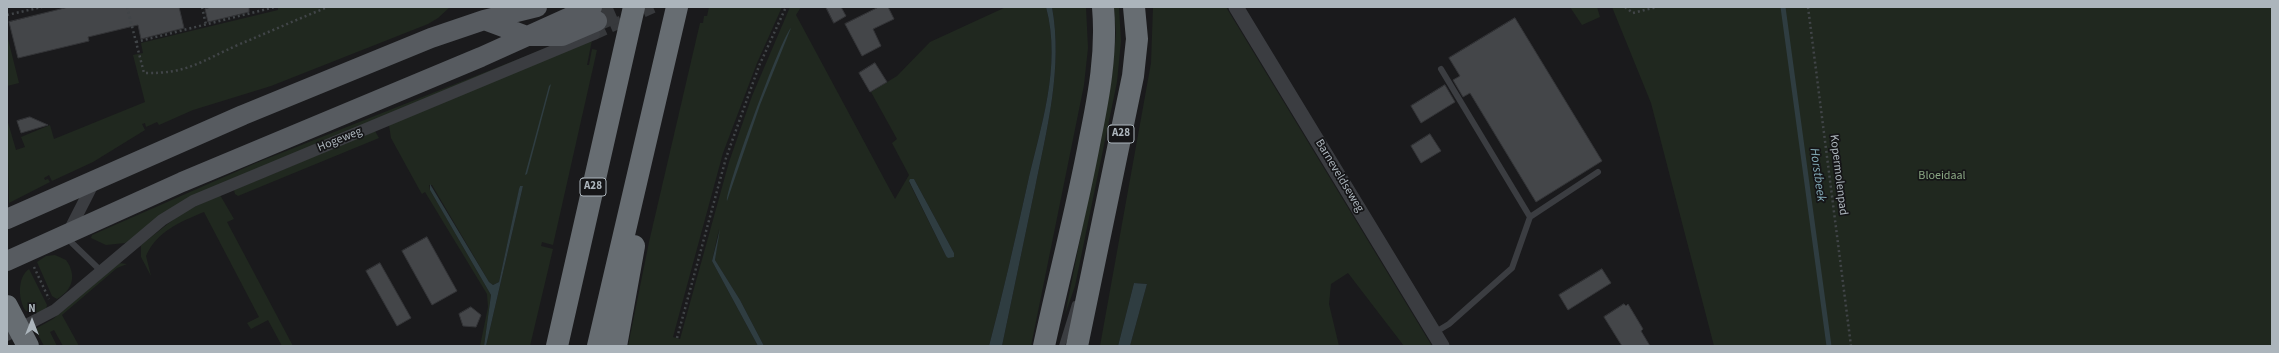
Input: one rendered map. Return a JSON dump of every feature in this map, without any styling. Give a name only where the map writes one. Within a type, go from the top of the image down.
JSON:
[{"type":"highway","name":"A28","points":[[557,346],[634,7]]},
{"type":"highway","points":[[598,346],[677,7]]},
{"type":"highway","name":"A28","points":[[1044,346],[1059,276],[1079,200],[1104,62],[1103,7]]},
{"type":"highway","name":"A28","points":[[1077,346],[1133,76],[1137,39],[1134,7]]},
{"type":"highway","points":[[616,346],[634,256],[635,185]]},
{"type":"highway","points":[[7,306],[18,337]]},
{"type":"main road","points":[[7,219],[95,179],[243,115],[388,55],[483,13],[537,7]]},
{"type":"main road","points":[[512,10],[527,36]]},
{"type":"main road","points":[[483,13],[527,36]]},
{"type":"main road","name":"Hogeweg","points":[[7,261],[182,182],[527,36],[562,36],[594,21]]},
{"type":"street","name":"Barneveldseweg","points":[[1236,7],[1442,346]]},
{"type":"street","name":"Hogeweg","points":[[18,337],[55,310],[162,220],[193,201],[594,21]]},
{"type":"street","points":[[68,233],[95,179]]},
{"type":"lane","points":[[1441,69],[1530,217]]},
{"type":"lane","points":[[1434,333],[1449,324],[1512,268],[1530,217],[1598,172]]},
{"type":"lane","points":[[68,233],[72,243],[101,271]]},
{"type":"lane","points":[[1084,280],[1094,261]]},
{"type":"lane","points":[[1062,346],[1078,294]]},
{"type":"path","points":[[7,15],[42,7]]},
{"type":"path","points":[[127,7],[144,73],[167,74],[193,67],[237,45],[328,7]]},
{"type":"path","points":[[202,7],[206,25]]},
{"type":"path","points":[[136,42],[276,7]]},
{"type":"path","points":[[677,338],[726,158],[759,66],[786,7]]},
{"type":"path","points":[[1625,7],[1633,13],[1657,7]]},
{"type":"path","name":"Kopermolenpad","points":[[1808,7],[1851,346]]},
{"type":"green space","points":[[278,7],[450,7],[438,18],[428,24],[271,86],[193,110],[159,125],[157,122],[146,127],[145,123],[142,124],[145,130],[93,162],[52,181],[49,175],[44,178],[45,180],[48,179],[50,182],[9,203],[7,119],[16,150],[25,147],[21,137],[50,125],[54,139],[145,102],[133,55],[143,53],[141,43],[278,10]]},
{"type":"green space","points":[[709,7],[782,7],[757,63],[723,153],[673,337],[680,339],[729,162],[752,96],[790,7],[801,7],[796,15],[895,199],[909,175],[892,143],[897,139],[871,92],[897,76],[930,42],[1006,7],[1046,7],[1052,52],[1047,97],[1009,266],[989,346],[764,346],[740,300],[715,260],[719,229],[712,261],[758,346],[628,346],[649,242],[700,23],[703,23],[704,16],[707,16]],"holes":[[[914,179],[954,253],[954,256],[946,256],[909,182]]]},
{"type":"green space","points":[[1052,7],[1086,7],[1088,48],[1084,85],[1031,346],[1002,346],[1049,121],[1055,75],[1056,52]]},
{"type":"green space","points":[[1114,7],[1119,7],[1121,41],[1117,82],[1075,286],[1065,315],[1112,77],[1116,33]]},
{"type":"green space","points":[[1153,7],[1226,7],[1432,346],[1404,346],[1348,273],[1331,284],[1329,304],[1339,346],[1130,346],[1147,284],[1134,283],[1118,346],[1100,346],[1151,63]]},
{"type":"green space","points":[[1570,7],[1597,7],[1600,17],[1582,25]]},
{"type":"green space","name":"Bloeidaal","points":[[1612,7],[2272,7],[2272,346],[1714,346],[1651,103]]},
{"type":"green space","points":[[599,27],[234,179],[125,243],[106,245],[91,238],[92,235],[256,163]]},
{"type":"green space","points":[[7,35],[19,83],[7,86]]},
{"type":"green space","points":[[592,40],[587,65],[589,65],[592,49],[597,50],[553,245],[542,242],[541,246],[553,249],[530,346],[486,346],[523,186],[520,186],[499,282],[493,285],[489,282],[432,185],[429,185],[430,190],[491,295],[484,346],[480,346],[488,307],[487,294],[425,192],[422,194],[419,189],[391,138],[389,125]]},
{"type":"green space","points":[[375,131],[379,138],[238,196],[235,194],[234,190]]},
{"type":"green space","points":[[220,195],[234,219],[227,222],[293,346],[282,346],[268,320],[251,329],[247,323],[259,317],[204,212],[170,228],[156,240],[146,256],[151,276],[141,257],[141,245],[183,212]]},
{"type":"green space","points":[[55,255],[66,260],[72,277],[70,287],[57,299],[52,296],[37,262],[46,256]]},
{"type":"green space","points":[[119,263],[127,264],[117,268],[62,315],[79,346],[63,346],[54,330],[50,332],[57,346],[44,346],[35,329],[53,319]]},
{"type":"green space","points":[[29,269],[47,305],[46,309],[36,314],[26,311],[23,307],[20,295],[22,278]]},
{"type":"shaded area","points":[[1046,7],[1052,7],[1056,52],[1055,75],[1049,121],[1002,346],[989,346],[1009,266],[1047,97],[1052,52]]},
{"type":"shaded area","points":[[791,28],[760,105],[727,201],[735,170],[766,83]]},
{"type":"shaded area","points":[[551,84],[527,174],[525,175],[549,86]]},
{"type":"shaded area","points":[[910,179],[914,179],[954,253],[954,257],[948,258],[946,256],[909,181]]},
{"type":"shaded area","points":[[430,184],[489,282],[493,285],[499,282],[519,189],[520,186],[523,186],[486,346],[484,346],[491,295],[430,190]]},
{"type":"shaded area","points":[[720,229],[715,260],[740,300],[764,346],[758,346],[712,261]]},
{"type":"shaded area","points":[[1134,283],[1147,284],[1130,346],[1118,346]]},
{"type":"building","points":[[69,7],[179,7],[184,28],[141,39],[138,25],[88,37],[89,41],[18,58],[9,22]]},
{"type":"building","points":[[212,7],[249,7],[249,12],[208,22],[205,9]]},
{"type":"building","points":[[826,7],[841,7],[846,16],[834,23]]},
{"type":"building","points":[[879,7],[888,7],[894,19],[873,29],[881,46],[862,56],[845,24]]},
{"type":"building","points":[[1515,18],[1602,161],[1536,202],[1470,93],[1463,97],[1453,80],[1460,76],[1449,58]]},
{"type":"building","points":[[875,63],[887,82],[870,92],[859,73]]},
{"type":"building","points":[[1445,85],[1455,102],[1421,123],[1411,106]]},
{"type":"building","points":[[30,117],[48,125],[21,133],[17,121]]},
{"type":"building","points":[[1430,134],[1441,151],[1421,163],[1411,146]]},
{"type":"building","points":[[427,237],[457,291],[432,305],[402,251]]},
{"type":"building","points":[[380,263],[411,318],[397,326],[366,271]]},
{"type":"building","points":[[1602,269],[1611,283],[1568,310],[1559,295]]},
{"type":"building","points":[[1624,304],[1626,306],[1628,304],[1643,329],[1641,331],[1650,346],[1622,346],[1604,317]]},
{"type":"building","points":[[471,307],[481,315],[476,327],[463,326],[459,314]]},
{"type":"waterway","name":"Horstbeek","points":[[1783,7],[1829,346]]},
{"type":"tunnel","points":[[597,21],[629,7]]},
{"type":"tunnel","points":[[594,34],[653,7]]}]
